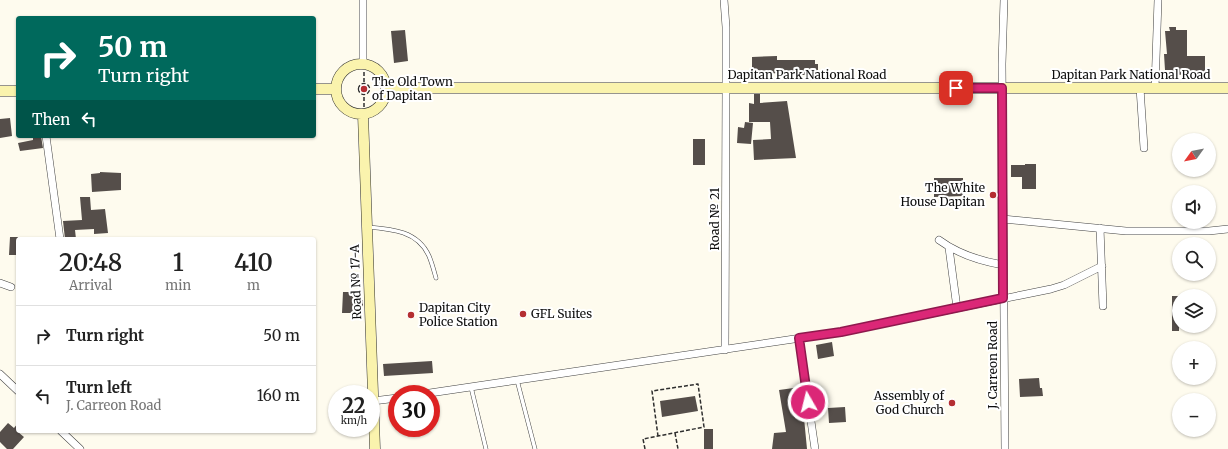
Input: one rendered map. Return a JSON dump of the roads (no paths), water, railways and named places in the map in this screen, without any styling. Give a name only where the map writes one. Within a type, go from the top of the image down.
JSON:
[{"type":"main road","points":[[364,64],[375,68],[379,72],[385,82],[386,88],[384,99],[378,108],[363,115],[351,113],[342,106],[336,95],[338,78],[342,72],[352,66],[364,64]]},
{"type":"main road","name":"Dapitan Park National Road","points":[[386,88],[1228,88]]},
{"type":"main road","points":[[316,89],[336,89]]},
{"type":"main road","points":[[0,91],[16,91]]},
{"type":"main road","name":"Road № 17-A","points":[[363,115],[372,385]]},
{"type":"main road","name":"Road № 17-A","points":[[374,437],[375,449]]},
{"type":"street","points":[[362,0],[364,64]]},
{"type":"street","name":"Road № 21","points":[[724,0],[726,27],[725,350]]},
{"type":"street","name":"J. Carreon Road","points":[[1004,0],[1002,88],[1004,449]]},
{"type":"street","points":[[1155,88],[1158,0]]},
{"type":"street","points":[[1140,88],[1144,148]]},
{"type":"street","points":[[46,138],[60,237]]},
{"type":"street","points":[[1003,219],[1126,231],[1191,232],[1228,229]]},
{"type":"street","points":[[1100,228],[1103,306]]},
{"type":"street","points":[[939,240],[949,248],[984,262],[1003,264]]},
{"type":"street","points":[[949,248],[957,308]]},
{"type":"street","points":[[440,392],[841,332],[1032,293],[1064,285],[1102,266]]},
{"type":"street","points":[[0,283],[11,287]]},
{"type":"street","points":[[799,338],[815,449]]},
{"type":"street","points":[[2,377],[16,389]]},
{"type":"street","points":[[63,433],[80,449]]},
{"type":"lane","points":[[367,227],[392,229],[402,232],[416,240],[424,248],[429,257],[436,278]]},
{"type":"lane","points":[[517,380],[535,449]]},
{"type":"lane","points":[[471,387],[486,449]]},
{"type":"place","name":"The Old Town of Dapitan","points":[[364,89]]},
{"type":"place","name":"The White House Dapitan","points":[[993,195]]},
{"type":"place","name":"GFL Suites","points":[[523,314]]},
{"type":"place","name":"Dapitan City Police Station","points":[[411,315]]},
{"type":"place","name":"Assembly of God Church","points":[[952,403]]}]
